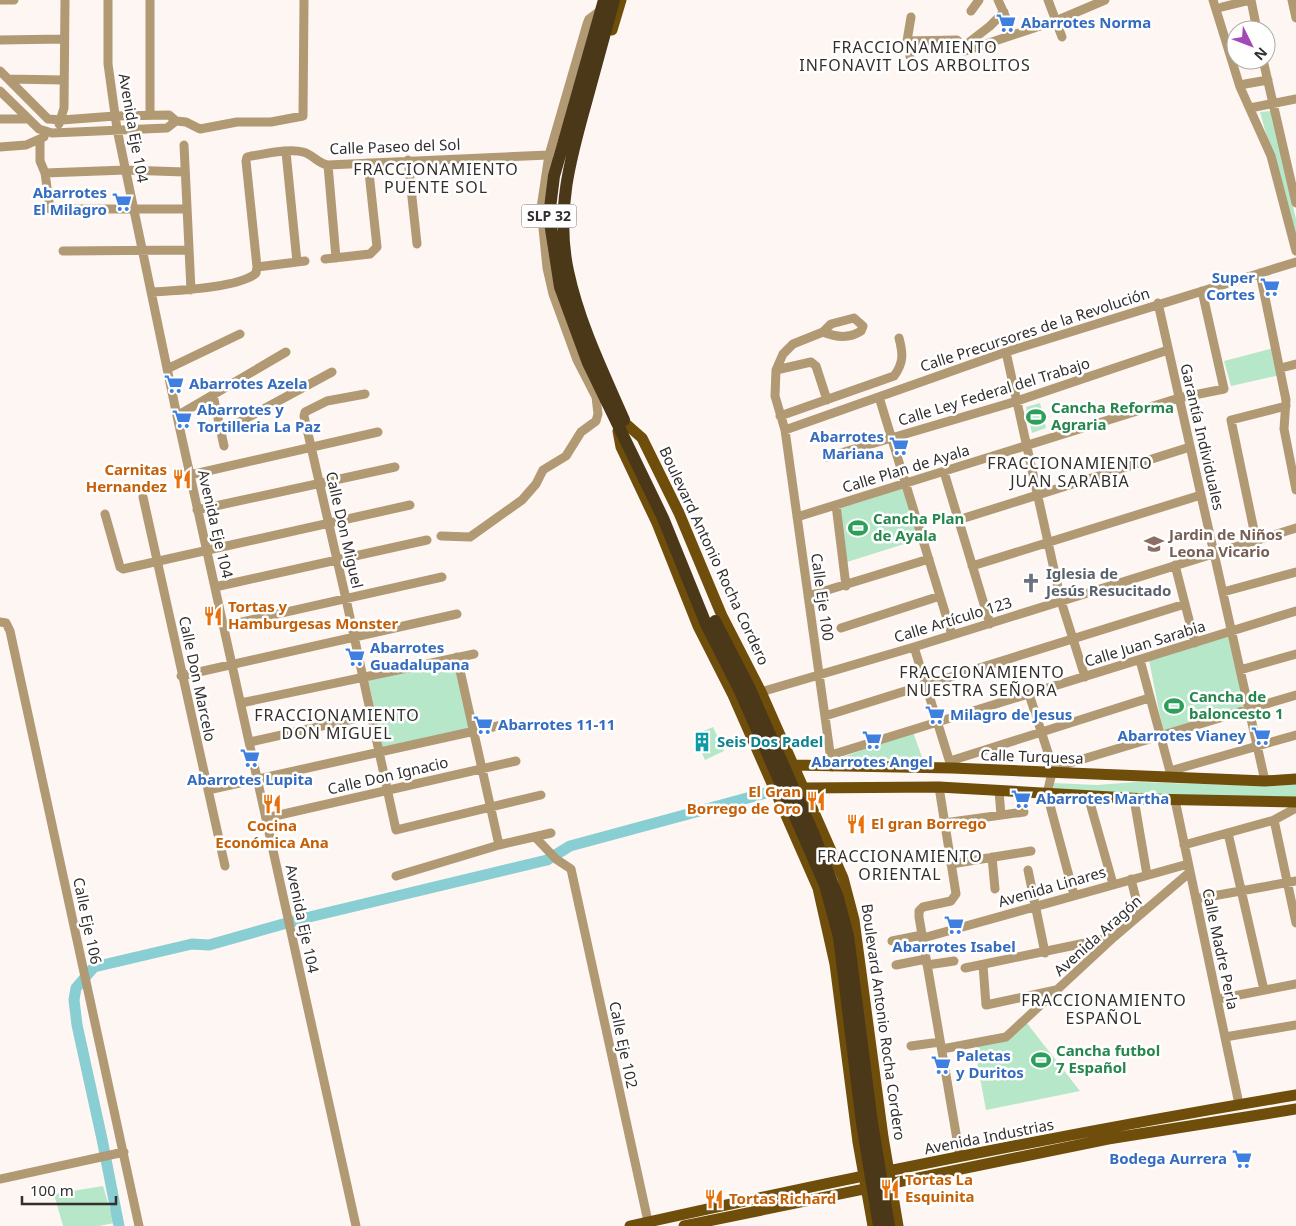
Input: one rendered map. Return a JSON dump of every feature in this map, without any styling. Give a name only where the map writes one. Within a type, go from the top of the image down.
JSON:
[{"type":"highway","name":"Boulevard Antonio Rocha Cordero","points":[[614,0],[570,160],[564,190],[564,242],[568,270],[584,328],[622,425],[647,475],[671,516],[714,620],[749,687],[814,835],[838,898],[848,936],[872,1123],[889,1226]]},
{"type":"highway","name":"Boulevard Antonio Rocha Cordero","points":[[602,5],[558,157],[549,216],[560,287],[600,395],[622,425]]},
{"type":"highway","name":"Boulevard Antonio Rocha Cordero","points":[[647,475],[706,624],[740,691],[826,885],[840,937],[862,1123],[879,1226]]},
{"type":"main road","points":[[595,70],[603,60],[621,0]]},
{"type":"main road","name":"Boulevard Antonio Rocha Cordero","points":[[622,425],[642,438],[675,504],[722,616],[761,692],[843,878],[854,920],[883,1137],[898,1226]]},
{"type":"main road","name":"Boulevard Antonio Rocha Cordero","points":[[622,425],[621,447],[657,523],[698,626],[757,748],[818,888],[830,939],[858,1142],[873,1226]]},
{"type":"main road","points":[[757,748],[763,754],[774,754],[781,745],[780,737]]},
{"type":"main road","name":"Calle Turquesa","points":[[768,774],[792,765],[832,767],[951,765],[1265,781],[1296,779]]},
{"type":"main road","points":[[779,797],[802,788],[939,787],[1134,799],[1296,802]]},
{"type":"main road","points":[[790,822],[791,812],[797,807],[805,806],[813,812]]},
{"type":"main road","name":"Avenida Industrias","points":[[684,1226],[840,1194],[865,1183],[890,1178],[912,1178],[1107,1134],[1173,1116],[1296,1095]]},
{"type":"main road","points":[[1225,1121],[1234,1117],[1240,1104]]},
{"type":"main road","points":[[1198,1125],[1210,1109]]},
{"type":"main road","name":"Avenida Industrias","points":[[890,1178],[905,1168],[960,1157],[1107,1134],[1173,1129],[1296,1109]]},
{"type":"main road","points":[[1173,1116],[1173,1129]]},
{"type":"main road","points":[[858,1142],[865,1152],[875,1154],[882,1148],[883,1137]]},
{"type":"main road","points":[[886,1155],[894,1164],[905,1168]]},
{"type":"main road","points":[[845,1181],[858,1171],[861,1160]]},
{"type":"main road","points":[[895,1207],[898,1188],[901,1183],[912,1178]]},
{"type":"main road","name":"Avenida Industrias","points":[[630,1226],[648,1224],[845,1181],[865,1183]]},
{"type":"main road","points":[[840,1194],[850,1194],[860,1198],[870,1213]]},
{"type":"main road","points":[[870,1213],[873,1203],[880,1199],[887,1199],[895,1207]]},
{"type":"street","points":[[0,0],[14,0]]},
{"type":"street","points":[[0,147],[26,145],[40,140],[52,133],[62,120],[65,0]]},
{"type":"street","name":"Avenida Eje 104","points":[[108,0],[108,64],[115,116],[142,252],[197,510],[258,778],[285,912],[356,1226]]},
{"type":"street","points":[[150,0],[150,115]]},
{"type":"street","points":[[0,71],[48,118],[62,120],[115,116],[169,115],[176,121],[186,122],[200,129],[237,122],[271,122],[304,116],[304,0]]},
{"type":"street","points":[[971,11],[979,0]]},
{"type":"street","points":[[998,0],[1008,22]]},
{"type":"street","points":[[1048,0],[1058,20],[1062,37]]},
{"type":"street","points":[[907,41],[957,40],[964,47],[965,51],[1058,20],[1105,0]]},
{"type":"street","points":[[1214,0],[1240,87],[1271,156],[1296,251]]},
{"type":"street","points":[[1222,7],[1251,0],[1255,20]]},
{"type":"street","points":[[1292,0],[1296,18]]},
{"type":"street","points":[[442,536],[470,537],[522,500],[543,470],[566,456],[581,432],[596,421],[600,395],[562,322],[547,268],[541,208],[549,156],[587,24],[589,19],[602,5]]},
{"type":"street","points":[[964,47],[1004,12]]},
{"type":"street","points":[[910,56],[907,41],[911,18]]},
{"type":"street","points":[[0,40],[64,39]]},
{"type":"street","points":[[1266,70],[1296,204]]},
{"type":"street","points":[[8,79],[64,80]]},
{"type":"street","points":[[1245,84],[1268,80]]},
{"type":"street","points":[[0,90],[40,129],[52,133],[117,128],[167,128],[176,121]]},
{"type":"street","points":[[1250,108],[1274,105],[1296,99]]},
{"type":"street","points":[[0,119],[28,119]]},
{"type":"street","points":[[40,140],[40,161],[45,173],[50,208],[187,209]]},
{"type":"street","points":[[184,145],[191,290]]},
{"type":"street","name":"Calle Paseo del Sol","points":[[257,267],[247,157],[302,151],[311,155],[319,164],[328,165],[408,160],[549,156]]},
{"type":"street","points":[[151,292],[191,290],[240,281],[253,276],[257,267],[301,262],[286,152]]},
{"type":"street","points":[[408,160],[417,244]]},
{"type":"street","points":[[325,259],[370,254],[377,247],[368,163]]},
{"type":"street","points":[[328,165],[336,258]]},
{"type":"street","points":[[45,173],[126,170],[185,172]]},
{"type":"street","points":[[63,251],[142,252],[189,250]]},
{"type":"street","name":"Calle Precursores de la Revolución","points":[[785,430],[1006,352],[1158,303],[1296,262]]},
{"type":"street","points":[[1260,273],[1281,368],[1286,406],[1284,429],[1296,490]]},
{"type":"street","name":"Calle Plan de Ayala","points":[[797,517],[1179,398],[1224,389],[1202,291]]},
{"type":"street","name":"Garantía Individuales","points":[[1158,303],[1265,781]]},
{"type":"street","points":[[776,370],[783,354],[793,344],[823,332]]},
{"type":"street","points":[[167,369],[240,334]]},
{"type":"street","points":[[780,416],[894,376],[901,366],[903,353],[899,338]]},
{"type":"street","name":"Calle Ley Federal del Trabajo","points":[[826,457],[1017,401],[1168,350]]},
{"type":"street","points":[[177,416],[286,352]]},
{"type":"street","points":[[1006,352],[1061,601],[1085,677]]},
{"type":"street","points":[[776,370],[811,362],[816,366],[827,400]]},
{"type":"street","points":[[1281,368],[1296,364]]},
{"type":"street","name":"Calle Eje 100","points":[[776,370],[775,396],[785,430],[832,767]]},
{"type":"street","points":[[221,432],[332,372]]},
{"type":"street","name":"Calle Don Miguel","points":[[365,394],[327,401],[305,412],[311,447],[396,830],[492,807]]},
{"type":"street","points":[[213,396],[224,446]]},
{"type":"street","points":[[879,398],[952,635]]},
{"type":"street","points":[[1256,540],[1231,420],[1286,406]]},
{"type":"street","points":[[190,476],[378,432]]},
{"type":"street","points":[[958,520],[1190,447]]},
{"type":"street","points":[[197,510],[395,467]]},
{"type":"street","points":[[944,472],[990,624]]},
{"type":"street","points":[[972,566],[1201,494]]},
{"type":"street","name":"Calle Don Marcelo","points":[[143,497],[225,866]]},
{"type":"street","points":[[105,514],[120,567],[123,569],[410,505]]},
{"type":"street","points":[[836,505],[846,586]]},
{"type":"street","name":"Calle Artículo 123","points":[[761,692],[990,624],[1296,528]]},
{"type":"street","points":[[215,587],[427,540]]},
{"type":"street","points":[[808,596],[846,586],[929,559]]},
{"type":"street","points":[[1175,565],[1195,643]]},
{"type":"street","points":[[1222,592],[1296,572]]},
{"type":"street","points":[[224,626],[442,577]]},
{"type":"street","points":[[841,628],[940,596]]},
{"type":"street","points":[[825,716],[1185,604]]},
{"type":"street","name":"Calle Juan Sarabia","points":[[831,755],[1296,612]]},
{"type":"street","points":[[182,676],[457,614]]},
{"type":"street","name":"Calle Eje 106","points":[[3,622],[10,631],[88,987],[120,1152],[139,1226]]},
{"type":"street","points":[[914,647],[951,765],[1041,731],[1149,698]]},
{"type":"street","points":[[241,703],[474,654]]},
{"type":"street","points":[[1240,670],[1296,654]]},
{"type":"street","points":[[457,657],[499,845]]},
{"type":"street","points":[[1140,660],[1171,775],[1296,735]]},
{"type":"street","points":[[1029,694],[1053,770],[1047,794],[1074,895]]},
{"type":"street","points":[[1053,770],[1160,735],[1296,695]]},
{"type":"street","points":[[250,742],[371,715]]},
{"type":"street","points":[[208,790],[502,725]]},
{"type":"street","name":"Calle Don Ignacio","points":[[266,818],[388,792],[516,761]]},
{"type":"street","points":[[939,787],[955,898],[951,901],[923,907],[919,911],[960,1157]]},
{"type":"street","points":[[999,791],[1001,815]]},
{"type":"street","points":[[492,807],[541,795]]},
{"type":"street","points":[[1088,796],[1113,884]]},
{"type":"street","points":[[1134,799],[1147,875]]},
{"type":"street","name":"Calle Madre Perla","points":[[1175,800],[1218,999],[1224,1037],[1240,1104]]},
{"type":"street","points":[[1184,845],[1274,820],[1296,808]]},
{"type":"street","points":[[944,823],[1024,812]]},
{"type":"street","points":[[1274,820],[1291,882],[1296,923]]},
{"type":"street","points":[[396,876],[499,845],[538,841],[551,833]]},
{"type":"street","points":[[1228,833],[1264,990]]},
{"type":"street","name":"Calle Eje 102","points":[[538,841],[556,859],[571,869],[648,1224]]},
{"type":"street","points":[[951,864],[1031,851]]},
{"type":"street","points":[[992,857],[995,889]]},
{"type":"street","name":"Avenida Linares","points":[[892,941],[922,937],[1147,875],[1189,868]]},
{"type":"street","name":"Avenida Aragón","points":[[911,1046],[941,1045],[1006,1037],[1189,868]]},
{"type":"street","points":[[1028,870],[1044,953]]},
{"type":"street","points":[[1131,880],[1140,915]]},
{"type":"street","points":[[1196,899],[1291,882]]},
{"type":"street","points":[[965,968],[1114,937]]},
{"type":"street","points":[[896,965],[954,961]]},
{"type":"street","points":[[983,965],[986,1006],[1058,989]]},
{"type":"street","points":[[1218,999],[1296,984]]},
{"type":"street","points":[[1224,1037],[1296,1025]]},
{"type":"street","points":[[0,1178],[120,1152]]},
{"type":"green space","points":[[1271,111],[1296,219],[1296,241],[1260,112]]},
{"type":"green space","points":[[1274,348],[1280,375],[1231,386],[1224,361]]},
{"type":"green space","name":"Cancha Reforma Agraria","points":[[1040,403],[1046,428],[1032,433],[1026,407]]},
{"type":"green space","points":[[904,487],[920,539],[847,562],[839,508]]},
{"type":"green space","points":[[1230,633],[1246,706],[1163,731],[1149,660]]},
{"type":"green space","points":[[455,662],[474,731],[383,749],[368,679]]},
{"type":"green space","points":[[713,727],[724,751],[705,760],[694,735]]},
{"type":"green space","points":[[913,732],[923,760],[840,758]]},
{"type":"green space","points":[[1136,782],[1275,786],[1296,784],[1296,797],[1196,797],[1054,789],[1053,783],[1097,785]]},
{"type":"green space","points":[[1026,1022],[1080,1091],[986,1110],[974,1045],[1008,1039]]},
{"type":"green space","points":[[103,1186],[114,1223],[99,1226],[63,1226],[54,1194]]},
{"type":"waterway","points":[[119,1226],[77,1025],[74,1000],[76,988],[94,967],[192,944],[209,945],[301,919],[547,860],[570,846],[766,793]]},
{"type":"place","name":"Abarrotes Norma","points":[[1006,23]]},
{"type":"place","name":"Abarrotes El Milagro","points":[[122,202]]},
{"type":"place","name":"Super Cortes","points":[[1270,287]]},
{"type":"place","name":"Abarrotes Azela","points":[[174,384]]},
{"type":"place","name":"Cancha Reforma Agraria","points":[[1036,417]]},
{"type":"place","name":"Abarrotes y Tortilleria La Paz","points":[[182,419]]},
{"type":"place","name":"Abarrotes Mariana","points":[[899,446]]},
{"type":"place","name":"Carnitas Hernandez","points":[[182,479]]},
{"type":"place","name":"Cancha Plan de Ayala","points":[[858,528]]},
{"type":"place","name":"Jardin de Niños Leona Vicario","points":[[1154,544]]},
{"type":"place","name":"Iglesia de Jesús Resucitado","points":[[1031,583]]},
{"type":"place","name":"Tortas y Hamburgesas Monster","points":[[213,616]]},
{"type":"place","name":"Abarrotes Guadalupana","points":[[355,657]]},
{"type":"place","name":"Cancha de baloncesto 1","points":[[1174,706]]},
{"type":"place","name":"Milagro de Jesus","points":[[935,715]]},
{"type":"place","name":"Abarrotes 11-11","points":[[483,725]]},
{"type":"place","name":"Abarrotes Vianey","points":[[1261,736]]},
{"type":"place","name":"Abarrotes Angel","points":[[872,740]]},
{"type":"place","name":"Seis Dos Padel","points":[[702,742]]},
{"type":"place","name":"Abarrotes Lupita","points":[[250,758]]},
{"type":"place","name":"Abarrotes Martha","points":[[1021,799]]},
{"type":"place","name":"El Gran Borrego de Oro","points":[[816,801]]},
{"type":"place","name":"Cocina Económica Ana","points":[[272,804]]},
{"type":"place","name":"El gran Borrego","points":[[856,824]]},
{"type":"place","name":"Abarrotes Isabel","points":[[954,925]]},
{"type":"place","name":"Cancha futbol 7 Español","points":[[1041,1060]]},
{"type":"place","name":"Paletas y Duritos","points":[[941,1065]]},
{"type":"place","name":"Bodega Aurrera","points":[[1242,1159]]},
{"type":"place","name":"Tortas La Esquinita","points":[[890,1189]]},
{"type":"place","name":"Tortas Richard","points":[[714,1199]]},
{"type":"district","name":"FRACCIONAMIENTO INFONAVIT LOS ARBOLITOS","points":[[915,56]]},
{"type":"district","name":"FRACCIONAMIENTO PUENTE SOL","points":[[436,178]]},
{"type":"district","name":"FRACCIONAMIENTO JUAN SARABIA","points":[[1070,472]]},
{"type":"district","name":"FRACCIONAMIENTO NUESTRA SEÑORA","points":[[982,681]]},
{"type":"district","name":"FRACCIONAMIENTO DON MIGUEL","points":[[337,724]]},
{"type":"district","name":"FRACCIONAMIENTO ORIENTAL","points":[[900,865]]},
{"type":"district","name":"FRACCIONAMIENTO ESPAÑOL","points":[[1104,1009]]}]
